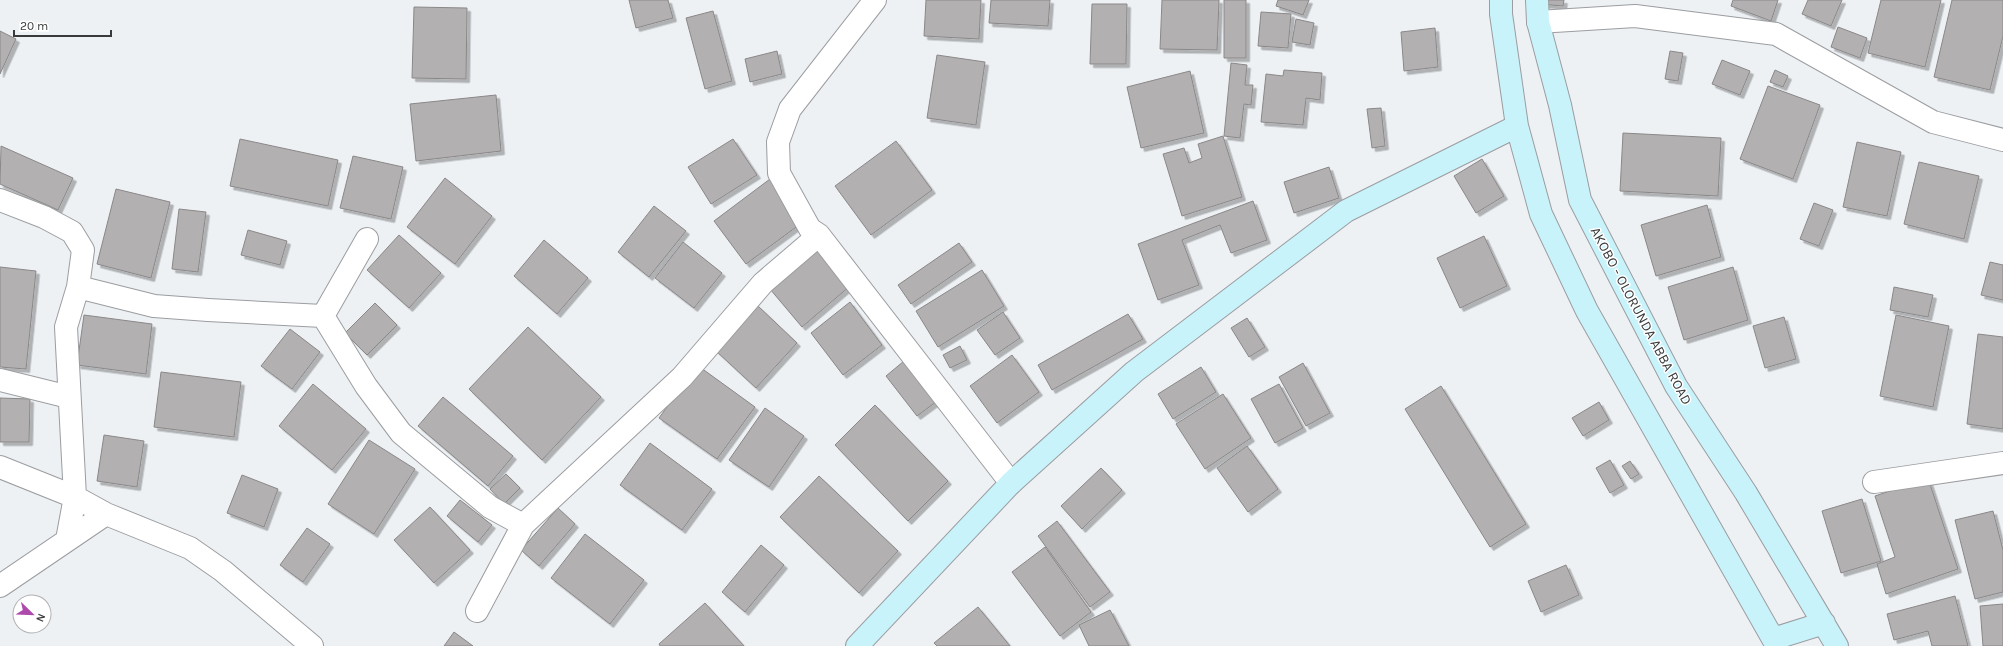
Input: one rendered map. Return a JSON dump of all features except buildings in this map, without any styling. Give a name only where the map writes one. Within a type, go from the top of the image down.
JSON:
[{"type":"main road","points":[[1501,0],[1501,14],[1518,126],[1541,214],[1587,311],[1775,642],[1824,623]]},
{"type":"main road","name":"AKOBO - OLORUNDA ABBA ROAD","points":[[1537,0],[1538,22],[1560,105],[1580,200],[1676,386],[1746,492],[1824,623],[1836,646]]},
{"type":"main road","points":[[856,646],[1011,483],[1134,372],[1346,211],[1518,126]]},
{"type":"street","points":[[869,4],[790,109],[778,142],[779,172],[810,229],[819,235],[1011,483]]},
{"type":"street","points":[[1538,22],[1635,16],[1776,34],[1933,122],[2003,140]]},
{"type":"street","points":[[0,200],[44,217],[72,232],[83,250],[78,287],[66,327],[75,497],[67,540]]},
{"type":"street","points":[[477,611],[523,525],[682,377],[763,283],[819,235]]},
{"type":"street","points":[[322,316],[367,239]]},
{"type":"street","points":[[78,287],[154,306],[322,316]]},
{"type":"street","points":[[322,316],[366,386],[400,433],[490,507],[523,525]]},
{"type":"street","points":[[0,380],[70,397]]},
{"type":"street","points":[[1874,482],[2003,463]]},
{"type":"street","points":[[0,467],[75,497],[106,514],[190,548],[223,571],[312,646]]},
{"type":"street","points":[[0,586],[106,514]]}]
